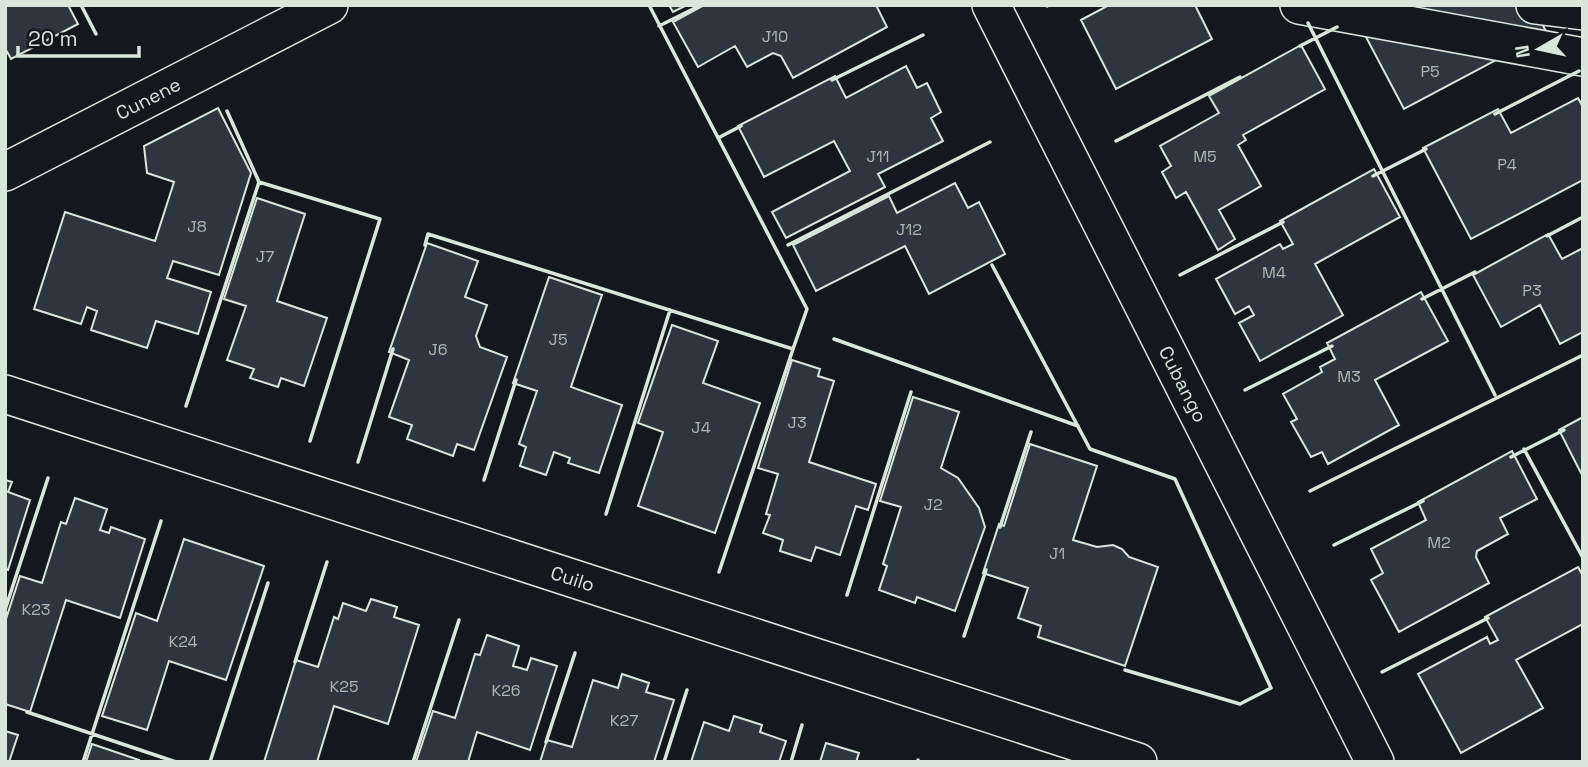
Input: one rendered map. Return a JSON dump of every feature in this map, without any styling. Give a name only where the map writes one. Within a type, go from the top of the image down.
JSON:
[{"type":"street","name":"Cunene","points":[[5,172],[329,5]]},
{"type":"street","name":"Cubango","points":[[991,5],[1375,762]]},
{"type":"street","points":[[1298,5],[1583,57]]},
{"type":"street","points":[[1535,5],[1583,11]]},
{"type":"street","name":"Cuilo","points":[[5,394],[1138,762]]},
{"type":"building","points":[[5,5],[68,5],[78,24],[11,59],[5,48]]},
{"type":"building","points":[[669,5],[687,5],[673,12]]},
{"type":"building","points":[[704,5],[876,5],[887,27],[793,78],[781,56],[773,53],[747,67],[735,46],[698,67],[673,22]]},
{"type":"building","points":[[1109,5],[1195,5],[1212,39],[1116,89],[1081,20]]},
{"type":"building","points":[[1386,5],[1532,5],[1547,33],[1404,109],[1357,20]]},
{"type":"building","points":[[1301,45],[1325,89],[1243,135],[1246,140],[1238,145],[1261,186],[1219,210],[1235,239],[1218,250],[1186,192],[1176,198],[1162,172],[1171,166],[1160,146],[1219,113],[1209,96]]},
{"type":"building","points":[[906,66],[917,88],[927,83],[941,112],[931,118],[943,141],[878,174],[885,187],[786,238],[772,212],[850,171],[834,141],[764,177],[738,126],[835,76],[846,98]]},
{"type":"building","points":[[1578,98],[1583,107],[1583,180],[1471,239],[1423,148],[1498,109],[1511,133]]},
{"type":"building","points":[[218,108],[251,173],[219,275],[173,261],[167,278],[211,292],[198,334],[156,321],[147,348],[91,330],[97,311],[87,307],[81,324],[34,309],[65,212],[155,241],[174,182],[147,173],[144,146]]},
{"type":"building","points":[[1374,169],[1400,217],[1315,264],[1343,315],[1260,361],[1239,323],[1254,315],[1249,306],[1235,314],[1216,279],[1280,244],[1283,249],[1293,244],[1280,221]]},
{"type":"building","points":[[955,183],[968,208],[979,202],[1005,254],[929,294],[905,246],[816,291],[793,245],[889,196],[897,213]]},
{"type":"building","points":[[257,198],[305,214],[277,301],[327,318],[304,386],[281,378],[278,387],[250,378],[254,369],[227,360],[246,306],[224,299]]},
{"type":"building","points":[[1548,234],[1562,259],[1583,248],[1583,332],[1560,344],[1540,305],[1501,327],[1473,275]]},
{"type":"building","points":[[427,243],[478,261],[465,297],[487,305],[476,336],[480,347],[507,357],[474,450],[457,444],[453,456],[407,439],[412,425],[389,417],[409,360],[389,352]]},
{"type":"building","points":[[549,277],[602,295],[571,387],[622,405],[599,473],[568,463],[570,458],[554,452],[546,475],[520,466],[526,447],[519,444],[537,391],[513,383]]},
{"type":"building","points":[[1421,292],[1448,341],[1375,380],[1399,425],[1328,464],[1322,452],[1311,457],[1291,422],[1297,419],[1283,394],[1322,372],[1320,367],[1335,359],[1327,343]]},
{"type":"building","points":[[672,325],[718,341],[703,383],[760,403],[715,533],[638,506],[663,432],[638,423]]},
{"type":"building","points":[[792,360],[820,369],[818,376],[834,381],[809,462],[876,484],[868,510],[856,506],[840,555],[816,547],[811,561],[780,551],[783,540],[763,533],[770,515],[766,514],[778,474],[758,468]]},
{"type":"building","points":[[913,397],[959,412],[941,468],[958,478],[979,508],[985,527],[955,611],[917,597],[915,603],[879,590],[887,566],[883,564],[901,507],[880,501]]},
{"type":"building","points":[[1583,417],[1583,477],[1559,430]]},
{"type":"building","points":[[1030,444],[1097,466],[1073,540],[1097,547],[1113,545],[1122,549],[1129,557],[1158,567],[1125,666],[1038,637],[1041,626],[1018,618],[1028,588],[983,573],[999,524],[1004,526]]},
{"type":"building","points":[[1512,451],[1537,499],[1500,518],[1508,534],[1477,551],[1476,557],[1489,583],[1399,632],[1371,580],[1383,573],[1371,549],[1426,520],[1418,502]]},
{"type":"building","points":[[5,480],[12,482],[8,492],[30,500],[8,570],[5,569]]},
{"type":"building","points":[[75,498],[107,509],[100,530],[109,533],[111,527],[145,539],[120,618],[66,600],[30,712],[5,704],[5,622],[20,576],[42,583],[61,522],[66,524]]},
{"type":"building","points":[[184,539],[264,566],[226,680],[169,661],[147,730],[102,716],[136,613],[157,621]]},
{"type":"building","points":[[1578,567],[1583,576],[1583,624],[1516,660],[1543,708],[1461,753],[1418,674],[1487,637],[1490,644],[1498,640],[1485,617]]},
{"type":"building","points":[[371,599],[397,607],[394,617],[419,625],[388,724],[334,706],[317,762],[264,762],[296,660],[318,667],[334,617],[338,619],[343,603],[366,611]]},
{"type":"building","points":[[487,635],[519,646],[513,666],[527,670],[531,658],[557,666],[530,750],[477,732],[468,762],[416,762],[433,711],[455,718],[475,654],[480,655]]},
{"type":"building","points":[[622,674],[649,683],[646,692],[674,700],[654,762],[540,762],[547,740],[572,747],[593,680],[618,688]]},
{"type":"building","points":[[734,716],[762,725],[760,732],[786,741],[779,762],[691,762],[704,722],[729,731]]},
{"type":"building","points":[[5,731],[18,735],[9,762],[5,762]]},
{"type":"building","points":[[826,743],[859,753],[856,762],[820,762]]},
{"type":"building","points":[[92,744],[139,760],[139,762],[86,762]]},
{"type":"wall","points":[[81,5],[96,34]]},
{"type":"wall","points":[[425,245],[428,234],[793,349],[807,309],[649,5]]},
{"type":"wall","points":[[659,26],[697,7]]},
{"type":"wall","points":[[1308,23],[1495,395]]},
{"type":"wall","points":[[1300,46],[1337,27]]},
{"type":"wall","points":[[832,80],[923,35]]},
{"type":"wall","points":[[1495,114],[1579,71]]},
{"type":"wall","points":[[1116,141],[1240,77]]},
{"type":"wall","points":[[227,111],[259,182],[380,219],[310,441]]},
{"type":"wall","points":[[718,138],[741,126]]},
{"type":"wall","points":[[788,245],[990,142]]},
{"type":"wall","points":[[1373,176],[1426,149]]},
{"type":"wall","points":[[186,406],[259,182]]},
{"type":"wall","points":[[1547,236],[1583,217]]},
{"type":"wall","points":[[1180,275],[1283,222]]},
{"type":"wall","points":[[992,265],[1090,449],[1175,479],[1271,688],[1240,704],[1125,670]]},
{"type":"wall","points":[[1422,299],[1475,272]]},
{"type":"wall","points":[[606,514],[670,310]]},
{"type":"wall","points":[[834,339],[1078,426]]},
{"type":"wall","points":[[1245,390],[1332,346]]},
{"type":"wall","points":[[358,462],[393,349]]},
{"type":"wall","points":[[719,572],[793,349]]},
{"type":"wall","points":[[1310,491],[1583,355]]},
{"type":"wall","points":[[484,480],[516,380]]},
{"type":"wall","points":[[847,595],[911,392]]},
{"type":"wall","points":[[1511,457],[1564,430]]},
{"type":"wall","points":[[1000,527],[1031,432]]},
{"type":"wall","points":[[1524,449],[1583,558]]},
{"type":"wall","points":[[5,610],[48,478]]},
{"type":"wall","points":[[1334,545],[1423,501]]},
{"type":"wall","points":[[83,762],[161,521]]},
{"type":"wall","points":[[295,662],[327,562]]},
{"type":"wall","points":[[964,636],[986,570]]},
{"type":"wall","points":[[210,762],[268,583]]},
{"type":"wall","points":[[1382,672],[1488,618]]},
{"type":"wall","points":[[413,762],[459,620]]},
{"type":"wall","points":[[546,742],[575,653]]},
{"type":"wall","points":[[664,762],[687,690]]},
{"type":"wall","points":[[27,712],[176,762]]},
{"type":"wall","points":[[791,762],[802,725]]}]
